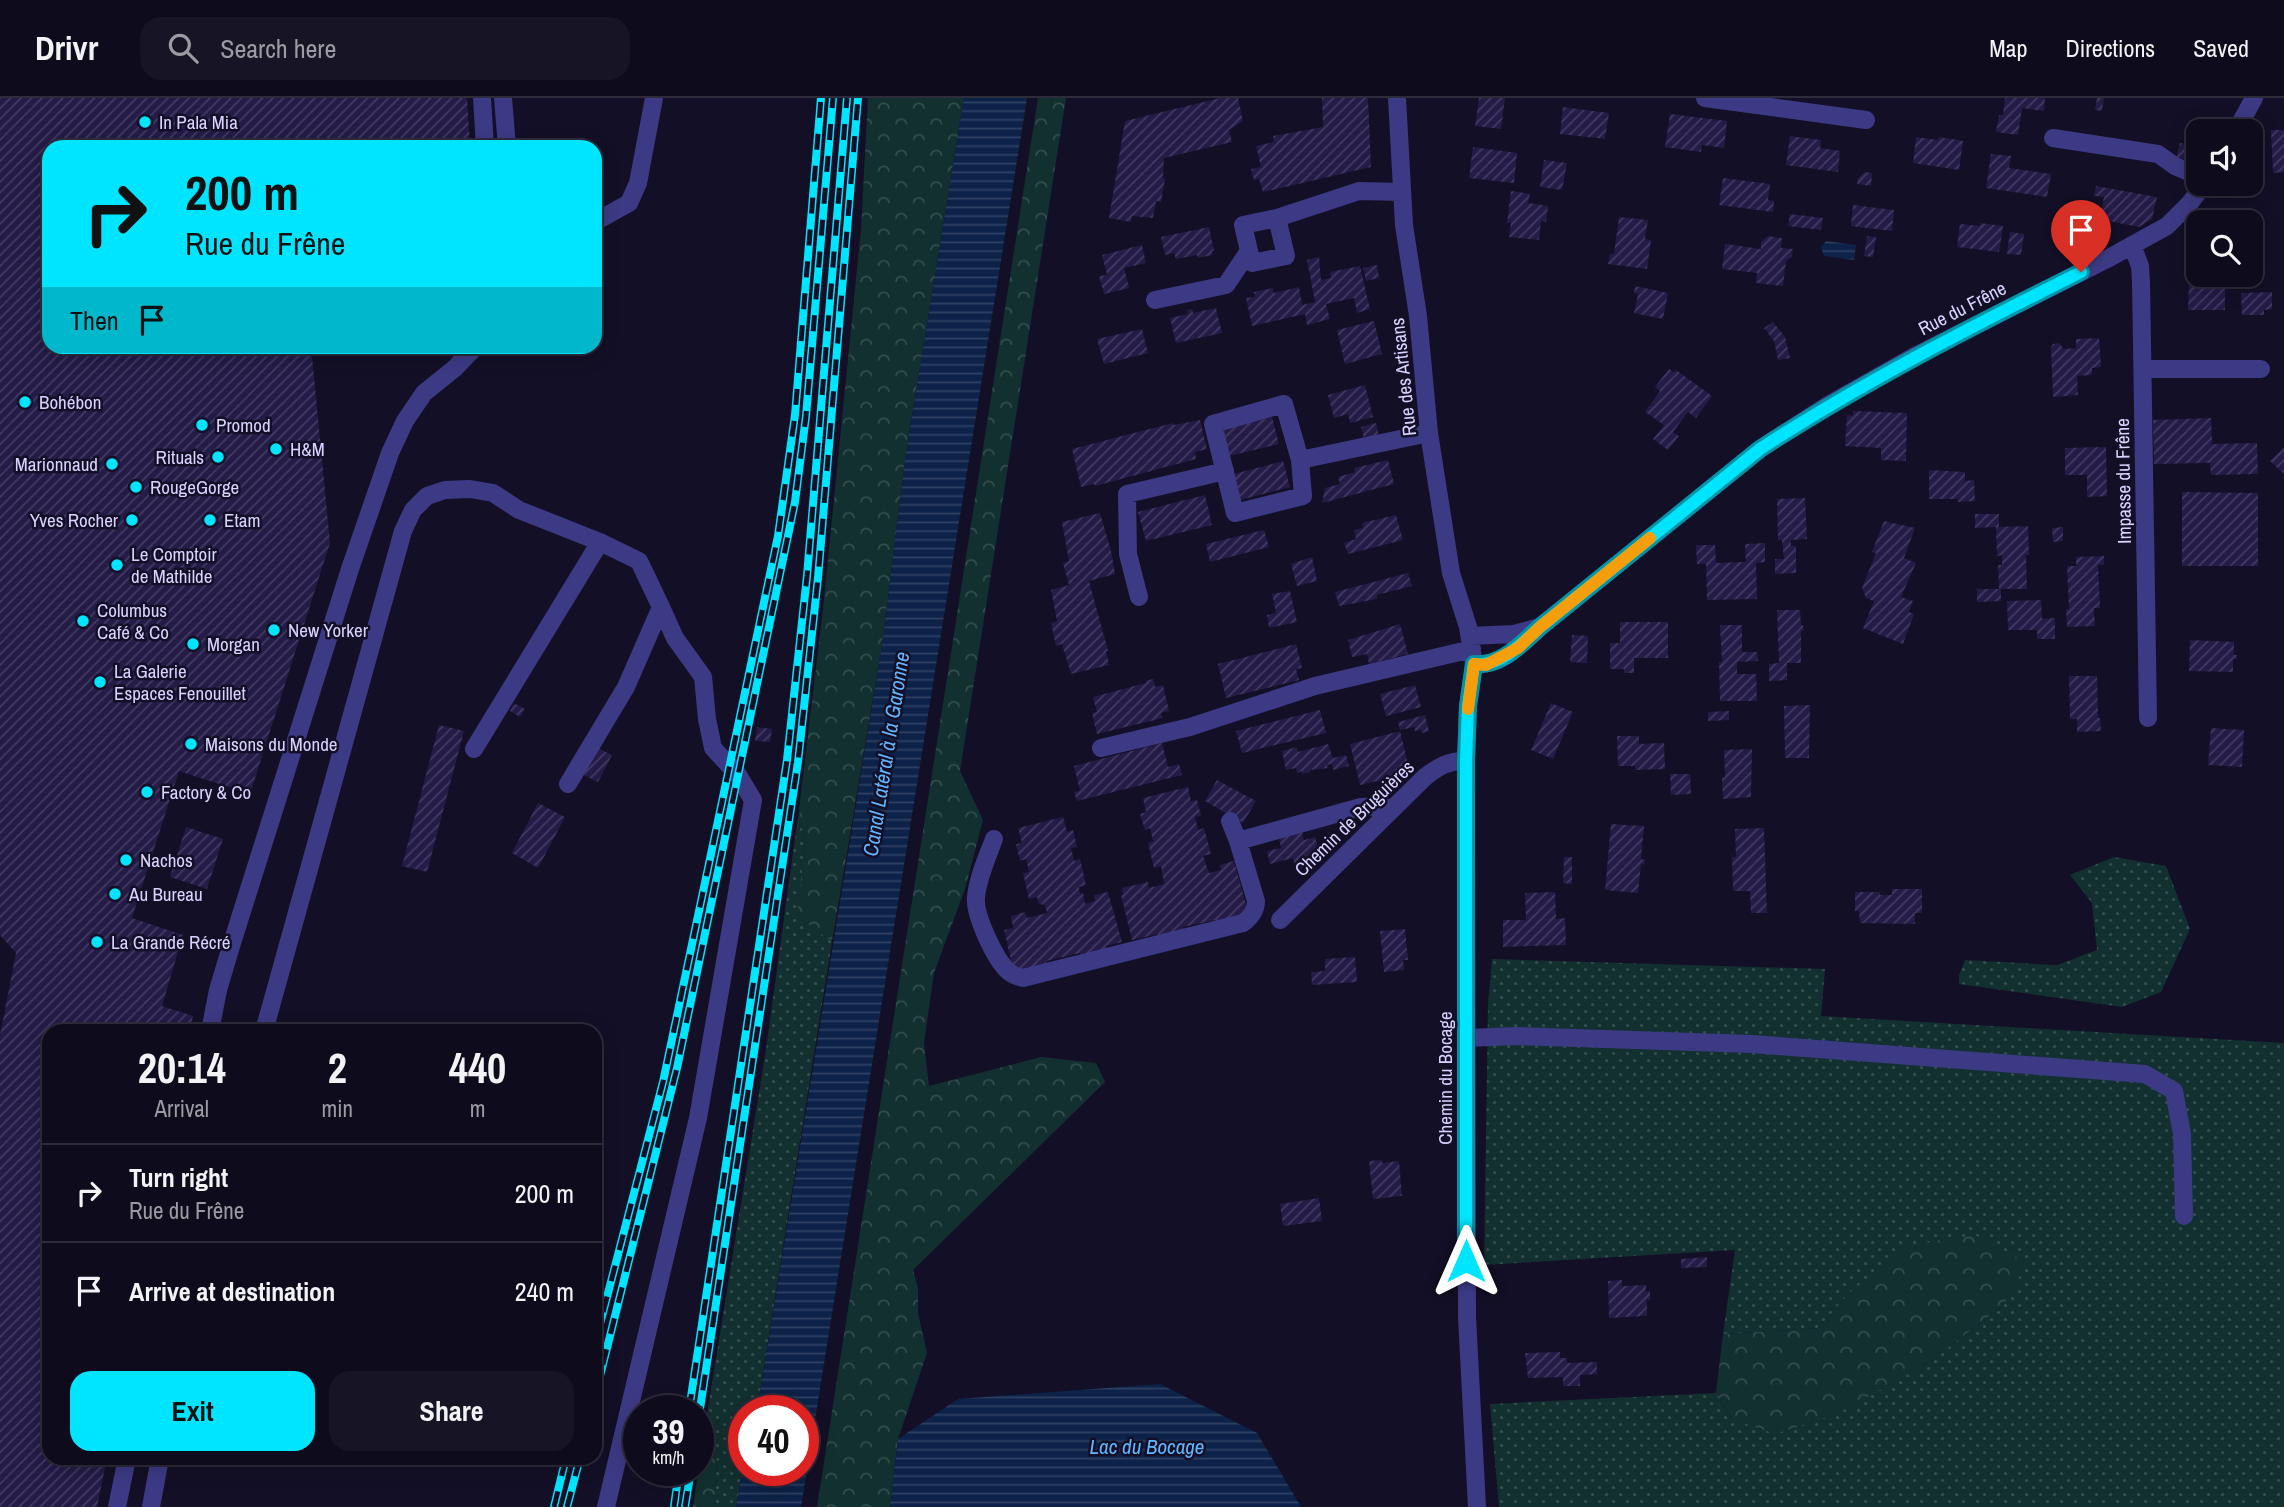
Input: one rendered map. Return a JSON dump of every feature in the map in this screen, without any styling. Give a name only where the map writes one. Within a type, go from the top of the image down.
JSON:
[{"type":"street","points":[[482,98],[485,140]]},
{"type":"street","points":[[503,98],[506,140]]},
{"type":"street","points":[[602,218],[629,203],[638,183],[654,98]]},
{"type":"street","name":"Rue des Artisans","points":[[1397,98],[1404,225],[1418,316],[1429,433],[1451,573],[1472,650]]},
{"type":"street","points":[[1705,98],[1866,120]]},
{"type":"street","points":[[2243,119],[2254,98]]},
{"type":"street","points":[[2053,138],[2158,154],[2186,171]]},
{"type":"street","points":[[1277,218],[1286,256],[1252,263],[1243,225],[1277,218],[1359,191],[1402,192]]},
{"type":"street","name":"Rue du Frêne","points":[[1540,627],[1472,650],[1486,665],[1499,660],[1518,648],[1540,627],[1760,449],[1828,405],[1913,357],[2166,226],[2195,196]]},
{"type":"street","name":"Impasse du Frêne","points":[[2132,245],[2140,274],[2148,718]]},
{"type":"street","points":[[1155,300],[1226,285],[1249,251]]},
{"type":"street","points":[[211,1024],[232,943],[349,569],[390,453],[405,421],[424,393],[468,354]]},
{"type":"street","points":[[2143,369],[2261,369]]},
{"type":"street","points":[[1284,404],[1300,460],[1303,496],[1235,513],[1213,424],[1284,404]]},
{"type":"street","points":[[1300,460],[1429,433]]},
{"type":"street","points":[[1139,597],[1128,554],[1127,494],[1225,471]]},
{"type":"street","points":[[266,1024],[403,531],[413,510],[427,496],[445,490],[470,489],[493,493],[519,510],[600,542],[639,561],[675,638],[703,677],[713,748],[738,775],[753,800],[698,1118],[606,1507]]},
{"type":"street","points":[[474,749],[600,542]]},
{"type":"street","points":[[568,784],[625,687],[661,607]]},
{"type":"street","points":[[1101,748],[1190,727],[1315,686],[1472,650]]},
{"type":"street","name":"Chemin du Bocage","points":[[1472,650],[1466,761],[1467,1317],[1477,1507]]},
{"type":"street","name":"Chemin de Bruguières","points":[[1280,920],[1425,776],[1441,765],[1466,761]]},
{"type":"street","points":[[1238,841],[1362,807],[1391,809]]},
{"type":"street","points":[[994,839],[978,882],[975,900],[978,914],[999,961],[1013,975],[1023,978],[1243,923],[1250,919],[1256,908],[1256,901],[1230,821]]},
{"type":"street","points":[[1466,1038],[1517,1036],[1752,1044],[2145,1074],[2174,1091],[2182,1134],[2184,1216]]},
{"type":"street","points":[[117,1507],[126,1465]]},
{"type":"street","points":[[151,1507],[159,1465]]},
{"type":"green space","points":[[868,98],[964,98],[906,453],[882,645],[832,942],[797,916],[805,844],[799,809],[823,609],[861,229]]},
{"type":"green space","points":[[1038,98],[1066,98],[960,771],[983,820],[965,889],[934,973],[924,1043],[929,1086],[1041,1057],[1096,1063],[1105,1082],[913,1270],[918,1288],[918,1313],[927,1353],[898,1439],[890,1507],[817,1507]]},
{"type":"green space","points":[[799,809],[805,844],[798,916],[832,942],[759,1395],[728,1395],[728,1486],[740,1486],[736,1507],[714,1507],[717,1460],[714,1457],[714,1395],[710,1395],[766,1049]]},
{"type":"green space","points":[[2114,857],[2166,866],[2190,929],[2161,992],[2122,1007],[1959,984],[1959,975],[1965,960],[2057,965],[2097,950],[2092,903],[2070,875]]},
{"type":"green space","points":[[1492,959],[1825,969],[1821,1016],[2284,1043],[2284,1507],[1499,1507],[1490,1404],[1716,1393],[1732,1419],[1925,1365],[2003,1306],[1849,1293],[1819,1328],[1723,1334],[1735,1250],[1484,1265],[1488,1005]]},
{"type":"green space","points":[[1975,1235],[2027,1263],[2003,1306],[1925,1365],[1837,1414],[1775,1434],[1732,1419],[1716,1393],[1723,1334],[1819,1328],[1849,1293],[1909,1245]]},
{"type":"green space","points":[[714,1457],[717,1460],[714,1507],[693,1507],[696,1486],[714,1486]]},
{"type":"water","name":"Canal Latéral à la Garonne","points":[[964,98],[1027,98],[819,1395],[759,1395],[882,645],[906,453]]},
{"type":"water","points":[[1826,241],[1856,245],[1854,260],[1824,256],[1821,247]]},
{"type":"water","name":"Lac du Bocage","points":[[1160,1384],[1257,1433],[1301,1507],[890,1507],[898,1439],[958,1399]]},
{"type":"water","points":[[740,1486],[804,1486],[801,1507],[736,1507]]},
{"type":"building","points":[[0,98],[467,98],[470,140],[42,140],[42,354],[312,354],[330,543],[250,794],[179,771],[132,918],[183,935],[162,1006],[193,1016],[191,1024],[42,1024],[42,1465],[106,1465],[97,1507],[0,1507],[0,1035],[16,953],[0,935]]},
{"type":"building","points":[[1220,98],[1238,98],[1243,121],[1229,130],[1232,142],[1164,158],[1165,179],[1161,202],[1156,201],[1153,218],[1132,216],[1131,222],[1109,218],[1125,121]]},
{"type":"building","points":[[1322,98],[1368,98],[1371,167],[1263,192],[1259,179],[1254,180],[1251,169],[1261,167],[1256,146],[1274,142],[1273,136],[1323,127]]},
{"type":"building","points":[[1479,98],[1505,98],[1501,129],[1475,126]]},
{"type":"building","points":[[2005,98],[2045,98],[2044,111],[2022,108],[2018,135],[1996,132],[1999,115],[2003,115]]},
{"type":"building","points":[[2097,98],[2104,98],[2102,111],[2095,110]]},
{"type":"building","points":[[1563,107],[1609,113],[1605,139],[1560,134]]},
{"type":"building","points":[[1670,114],[1727,121],[1724,148],[1702,145],[1701,152],[1665,147]]},
{"type":"building","points":[[2271,130],[2284,130],[2284,172],[2273,173]]},
{"type":"building","points":[[1790,136],[1821,140],[1820,148],[1840,151],[1838,172],[1786,165]]},
{"type":"building","points":[[1916,137],[1963,141],[1959,170],[1913,163]]},
{"type":"building","points":[[2180,143],[2186,144],[2186,159],[2176,158]]},
{"type":"building","points":[[1473,147],[1517,153],[1514,183],[1469,178]]},
{"type":"building","points":[[1991,154],[2011,156],[2009,168],[2051,174],[2047,197],[1986,188]]},
{"type":"building","points":[[1544,160],[1567,163],[1562,190],[1540,187]]},
{"type":"building","points":[[1865,172],[1872,173],[1871,186],[1857,184],[1858,178]]},
{"type":"building","points":[[1723,178],[1770,184],[1768,200],[1774,201],[1773,212],[1719,205]]},
{"type":"building","points":[[2096,186],[2157,197],[2152,219],[2139,227],[2099,219],[2104,197],[2094,196]]},
{"type":"building","points":[[1511,191],[1530,194],[1528,203],[1548,206],[1546,222],[1541,221],[1539,240],[1509,237],[1511,223],[1507,223]]},
{"type":"building","points":[[1853,205],[1894,210],[1892,231],[1851,226]]},
{"type":"building","points":[[1790,214],[1823,218],[1821,230],[1788,226]]},
{"type":"building","points":[[1619,217],[1648,220],[1645,239],[1651,240],[1647,269],[1608,264],[1610,254],[1614,254]]},
{"type":"building","points":[[1980,223],[2003,226],[1999,252],[1957,247],[1960,224],[1980,226]]},
{"type":"building","points":[[1209,227],[1214,251],[1212,255],[1176,259],[1174,253],[1165,255],[1161,237]]},
{"type":"building","points":[[2010,232],[2024,234],[2021,255],[2007,254]]},
{"type":"building","points":[[1768,236],[1782,238],[1781,248],[1793,249],[1792,257],[1786,261],[1783,286],[1756,283],[1757,273],[1722,269],[1725,244],[1761,249],[1761,242]]},
{"type":"building","points":[[1867,236],[1876,237],[1873,257],[1864,256]]},
{"type":"building","points":[[1142,245],[1146,263],[1124,268],[1129,288],[1104,294],[1099,276],[1107,275],[1102,255]]},
{"type":"building","points":[[1319,257],[1321,280],[1331,278],[1330,272],[1360,266],[1370,309],[1357,313],[1354,298],[1326,304],[1330,319],[1307,325],[1305,314],[1252,326],[1246,298],[1255,297],[1254,292],[1273,288],[1274,293],[1299,287],[1302,305],[1315,302],[1307,260]]},
{"type":"building","points":[[1377,265],[1379,278],[1366,281],[1363,268]]},
{"type":"building","points":[[1635,286],[1668,293],[1663,319],[1634,313],[1638,294],[1634,293]]},
{"type":"building","points":[[2189,287],[2225,287],[2225,310],[2188,310]]},
{"type":"building","points":[[2272,292],[2272,309],[2264,310],[2264,315],[2242,315],[2241,293]]},
{"type":"building","points":[[1216,308],[1222,333],[1176,343],[1170,318],[1188,314],[1187,310],[1192,309],[1193,313]]},
{"type":"building","points":[[1374,321],[1382,354],[1345,364],[1337,330]]},
{"type":"building","points":[[1773,322],[1785,337],[1790,358],[1778,360],[1774,341],[1764,328]]},
{"type":"building","points":[[1142,329],[1148,353],[1104,364],[1097,339]]},
{"type":"building","points":[[2099,338],[2101,367],[2092,368],[2092,375],[2077,376],[2078,395],[2053,397],[2053,344],[2060,343],[2063,349],[2076,348],[2076,339]]},
{"type":"building","points":[[1669,369],[1673,372],[1676,370],[1712,396],[1696,418],[1688,412],[1673,432],[1679,436],[1668,450],[1653,439],[1664,425],[1645,412],[1660,391],[1655,387]]},
{"type":"building","points":[[1365,385],[1373,417],[1350,423],[1348,414],[1334,418],[1328,395]]},
{"type":"building","points":[[1853,411],[1907,413],[1906,461],[1881,460],[1881,448],[1845,446],[1847,415],[1853,416]]},
{"type":"building","points":[[1272,417],[1279,444],[1229,456],[1223,430]]},
{"type":"building","points":[[2211,418],[2212,444],[2257,443],[2258,474],[2211,475],[2210,463],[2154,464],[2153,420]]},
{"type":"building","points":[[1200,420],[1207,449],[1195,452],[1196,459],[1095,486],[1081,487],[1072,449],[1173,423]]},
{"type":"building","points":[[1376,423],[1379,436],[1364,439],[1361,427]]},
{"type":"building","points":[[2106,447],[2107,496],[2087,497],[2087,475],[2065,475],[2065,448]]},
{"type":"building","points":[[2284,447],[2284,474],[2270,461]]},
{"type":"building","points":[[1388,460],[1394,484],[1322,503],[1325,488],[1340,484],[1338,477],[1355,472],[1354,468]]},
{"type":"building","points":[[1283,461],[1290,487],[1240,500],[1234,474]]},
{"type":"building","points":[[1929,470],[1965,472],[1965,481],[1974,480],[1975,501],[1929,499]]},
{"type":"building","points":[[2182,492],[2258,493],[2258,566],[2182,566]]},
{"type":"building","points":[[1205,495],[1212,525],[1146,541],[1138,512]]},
{"type":"building","points":[[1805,498],[1807,539],[1791,540],[1791,546],[1796,546],[1796,573],[1775,574],[1775,559],[1784,559],[1782,540],[1778,540],[1777,499]]},
{"type":"building","points":[[1100,513],[1115,574],[1089,581],[1108,651],[1109,665],[1071,674],[1062,644],[1056,646],[1051,623],[1057,621],[1051,590],[1069,585],[1063,563],[1069,561],[1062,522]]},
{"type":"building","points":[[1975,514],[1999,514],[1999,527],[2028,526],[2027,589],[2001,589],[2001,601],[1977,602],[1977,589],[1999,589],[1998,565],[2002,565],[2002,555],[1997,556],[1996,527],[1975,528]]},
{"type":"building","points":[[1396,515],[1403,540],[1348,554],[1344,543],[1356,539],[1354,530],[1363,528],[1362,523]]},
{"type":"building","points":[[1884,521],[1915,528],[1904,558],[1916,563],[1901,597],[1913,601],[1909,612],[1914,614],[1903,644],[1863,628],[1874,601],[1866,598],[1862,588],[1876,553],[1872,552]]},
{"type":"building","points":[[2063,527],[2063,541],[2053,542],[2052,528]]},
{"type":"building","points":[[1264,530],[1269,547],[1210,562],[1206,544]]},
{"type":"building","points":[[1765,543],[1765,562],[1756,563],[1757,599],[1707,600],[1706,564],[1697,564],[1696,545],[1715,545],[1716,563],[1746,562],[1745,544]]},
{"type":"building","points":[[2104,556],[2104,565],[2098,565],[2100,608],[2094,608],[2095,626],[2067,627],[2067,566],[2076,566],[2076,557]]},
{"type":"building","points":[[1312,557],[1317,581],[1297,586],[1291,564]]},
{"type":"building","points":[[1408,573],[1412,586],[1377,595],[1377,599],[1339,606],[1335,592]]},
{"type":"building","points":[[1290,591],[1297,622],[1269,628],[1267,615],[1276,613],[1272,594]]},
{"type":"building","points":[[2041,600],[2042,619],[2055,618],[2055,639],[2037,639],[2037,630],[2008,630],[2007,601]]},
{"type":"building","points":[[1777,610],[1800,610],[1804,631],[1801,631],[1801,663],[1787,663],[1787,680],[1769,681],[1769,664],[1779,663]]},
{"type":"building","points":[[1620,622],[1668,622],[1668,658],[1634,658],[1634,673],[1624,673],[1624,669],[1610,669],[1610,643],[1620,643]]},
{"type":"building","points":[[1400,624],[1408,654],[1369,664],[1367,654],[1352,657],[1348,640]]},
{"type":"building","points":[[1720,625],[1742,625],[1742,652],[1757,652],[1758,661],[1737,662],[1737,674],[1756,674],[1757,701],[1720,701]]},
{"type":"building","points":[[1572,635],[1588,636],[1587,663],[1570,662]]},
{"type":"building","points":[[2190,640],[2234,642],[2234,655],[2237,655],[2237,659],[2233,659],[2233,672],[2189,671]]},
{"type":"building","points":[[1296,644],[1302,668],[1296,669],[1299,680],[1226,698],[1218,664]]},
{"type":"building","points":[[2069,676],[2097,676],[2101,731],[2077,732],[2077,719],[2070,719]]},
{"type":"building","points":[[1153,679],[1155,687],[1163,685],[1169,711],[1161,713],[1163,718],[1097,734],[1092,713],[1097,712],[1093,697]]},
{"type":"building","points":[[1415,685],[1421,707],[1386,716],[1380,694]]},
{"type":"building","points":[[514,703],[525,709],[520,717],[510,711]]},
{"type":"building","points":[[1551,703],[1573,712],[1553,759],[1531,750]]},
{"type":"building","points":[[1810,705],[1809,758],[1785,758],[1784,706]]},
{"type":"building","points":[[1320,710],[1326,733],[1242,753],[1236,731]]},
{"type":"building","points":[[1729,711],[1729,720],[1708,721],[1708,712]]},
{"type":"building","points":[[1425,715],[1429,731],[1422,733],[1421,730],[1415,731],[1414,727],[1400,730],[1398,722]]},
{"type":"building","points":[[439,725],[464,731],[427,872],[402,866]]},
{"type":"building","points":[[757,727],[772,729],[770,742],[755,741]]},
{"type":"building","points":[[2211,728],[2244,730],[2242,767],[2208,765]]},
{"type":"building","points":[[1400,731],[1408,764],[1395,777],[1360,785],[1350,744]]},
{"type":"building","points":[[1617,736],[1639,736],[1639,744],[1664,743],[1665,769],[1635,770],[1635,766],[1618,766]]},
{"type":"building","points":[[1162,743],[1168,767],[1179,764],[1182,775],[1077,801],[1074,792],[1080,791],[1074,766]]},
{"type":"building","points":[[1328,744],[1333,758],[1346,755],[1349,766],[1333,770],[1332,764],[1327,765],[1328,768],[1302,774],[1302,771],[1297,773],[1296,768],[1286,770],[1282,751],[1297,747],[1298,752]]},
{"type":"building","points":[[598,748],[612,755],[598,782],[584,775]]},
{"type":"building","points":[[1752,749],[1751,797],[1723,799],[1724,750]]},
{"type":"building","points":[[1670,774],[1690,774],[1691,794],[1671,795]]},
{"type":"building","points":[[1217,780],[1256,801],[1243,823],[1205,801]]},
{"type":"building","points":[[1188,787],[1191,801],[1197,800],[1201,816],[1195,817],[1198,830],[1204,828],[1211,854],[1203,856],[1209,873],[1221,870],[1220,865],[1234,861],[1248,912],[1243,919],[1217,925],[1216,920],[1183,927],[1185,933],[1159,939],[1158,934],[1132,940],[1121,895],[1122,888],[1148,882],[1149,888],[1164,884],[1161,866],[1154,868],[1148,843],[1153,841],[1150,828],[1145,830],[1140,814],[1146,812],[1143,798]]},
{"type":"building","points":[[538,803],[565,817],[538,868],[512,853]]},
{"type":"building","points":[[1063,817],[1067,832],[1073,830],[1077,847],[1071,848],[1074,861],[1080,859],[1086,885],[1079,887],[1080,894],[1083,893],[1085,904],[1095,901],[1094,895],[1108,892],[1122,942],[1106,946],[1108,952],[1082,959],[1080,953],[1046,961],[1048,967],[1022,973],[1020,968],[1013,969],[1004,930],[1013,928],[1011,916],[1025,912],[1027,918],[1047,913],[1045,905],[1039,904],[1037,897],[1029,899],[1023,873],[1029,872],[1026,859],[1020,861],[1016,844],[1022,843],[1018,828]]},
{"type":"building","points":[[1611,824],[1644,826],[1641,859],[1645,860],[1644,865],[1641,864],[1638,893],[1605,890]]},
{"type":"building","points":[[186,827],[223,839],[207,889],[170,877]]},
{"type":"building","points":[[1764,828],[1767,913],[1751,913],[1750,891],[1733,891],[1735,829]]},
{"type":"building","points":[[1302,832],[1304,840],[1315,837],[1319,852],[1297,874],[1293,858],[1270,864],[1267,851],[1281,848],[1279,837]]},
{"type":"building","points":[[1564,857],[1572,857],[1572,884],[1563,883]]},
{"type":"building","points":[[1892,889],[1922,889],[1922,913],[1915,913],[1915,924],[1860,923],[1859,911],[1855,911],[1855,892],[1892,895]]},
{"type":"building","points":[[1555,892],[1556,919],[1565,918],[1566,945],[1503,947],[1503,920],[1526,920],[1525,893]]},
{"type":"building","points":[[1405,929],[1408,960],[1403,960],[1404,970],[1384,972],[1380,931]]},
{"type":"building","points":[[1355,957],[1357,982],[1312,985],[1311,972],[1325,971],[1325,959]]},
{"type":"building","points":[[1382,1160],[1382,1163],[1399,1161],[1402,1196],[1373,1199],[1369,1161]]},
{"type":"building","points":[[1319,1198],[1322,1221],[1283,1226],[1280,1204]]},
{"type":"building","points":[[1707,1257],[1707,1267],[1681,1268],[1681,1259]]},
{"type":"building","points":[[1622,1280],[1622,1286],[1646,1285],[1646,1292],[1650,1291],[1647,1316],[1609,1318],[1608,1281]]},
{"type":"building","points":[[1560,1352],[1560,1358],[1567,1358],[1567,1363],[1597,1362],[1597,1374],[1580,1375],[1580,1386],[1563,1386],[1563,1377],[1528,1378],[1525,1353]]},
{"type":"railway","points":[[602,1316],[663,1082],[778,536],[795,415],[821,98]]},
{"type":"railway","points":[[602,1368],[677,1068],[795,502],[806,416],[833,98]]},
{"type":"railway","points":[[691,1395],[787,760],[807,576],[847,98]]},
{"type":"railway","points":[[702,1395],[798,762],[818,578],[858,98]]},
{"type":"railway","points":[[554,1507],[564,1465]]},
{"type":"railway","points":[[567,1507],[578,1465]]},
{"type":"railway","points":[[674,1507],[677,1486]]},
{"type":"railway","points":[[685,1507],[688,1486]]},
{"type":"slow traffic","points":[[1468,709],[1474,664],[1486,665],[1518,648],[1650,538]]},
{"type":"place","name":"In Pala Mia","points":[[145,122]]},
{"type":"place","name":"Bohébon","points":[[25,402]]},
{"type":"place","name":"Promod","points":[[202,425]]},
{"type":"place","name":"H&M","points":[[276,449]]},
{"type":"place","name":"Rituals","points":[[218,457]]},
{"type":"place","name":"Marionnaud","points":[[112,464]]},
{"type":"place","name":"RougeGorge","points":[[136,487]]},
{"type":"place","name":"Yves Rocher","points":[[132,520]]},
{"type":"place","name":"Etam","points":[[210,520]]},
{"type":"place","name":"Le Comptoir de Mathilde","points":[[117,565]]},
{"type":"place","name":"Columbus Café & Co","points":[[83,621]]},
{"type":"place","name":"New Yorker","points":[[274,630]]},
{"type":"place","name":"Morgan","points":[[193,644]]},
{"type":"place","name":"La Galerie Espaces Fenouillet","points":[[100,682]]},
{"type":"place","name":"Maisons du Monde","points":[[191,744]]},
{"type":"place","name":"Factory & Co","points":[[147,792]]},
{"type":"place","name":"Nachos","points":[[126,860]]},
{"type":"place","name":"Au Bureau","points":[[115,894]]},
{"type":"place","name":"La Grande Récré","points":[[97,942]]},
{"type":"route","points":[[1466,1261],[1466,761],[1468,706],[1474,664],[1486,665],[1518,648],[1540,627],[1760,449],[1828,405],[1913,357],[2081,272]]}]
